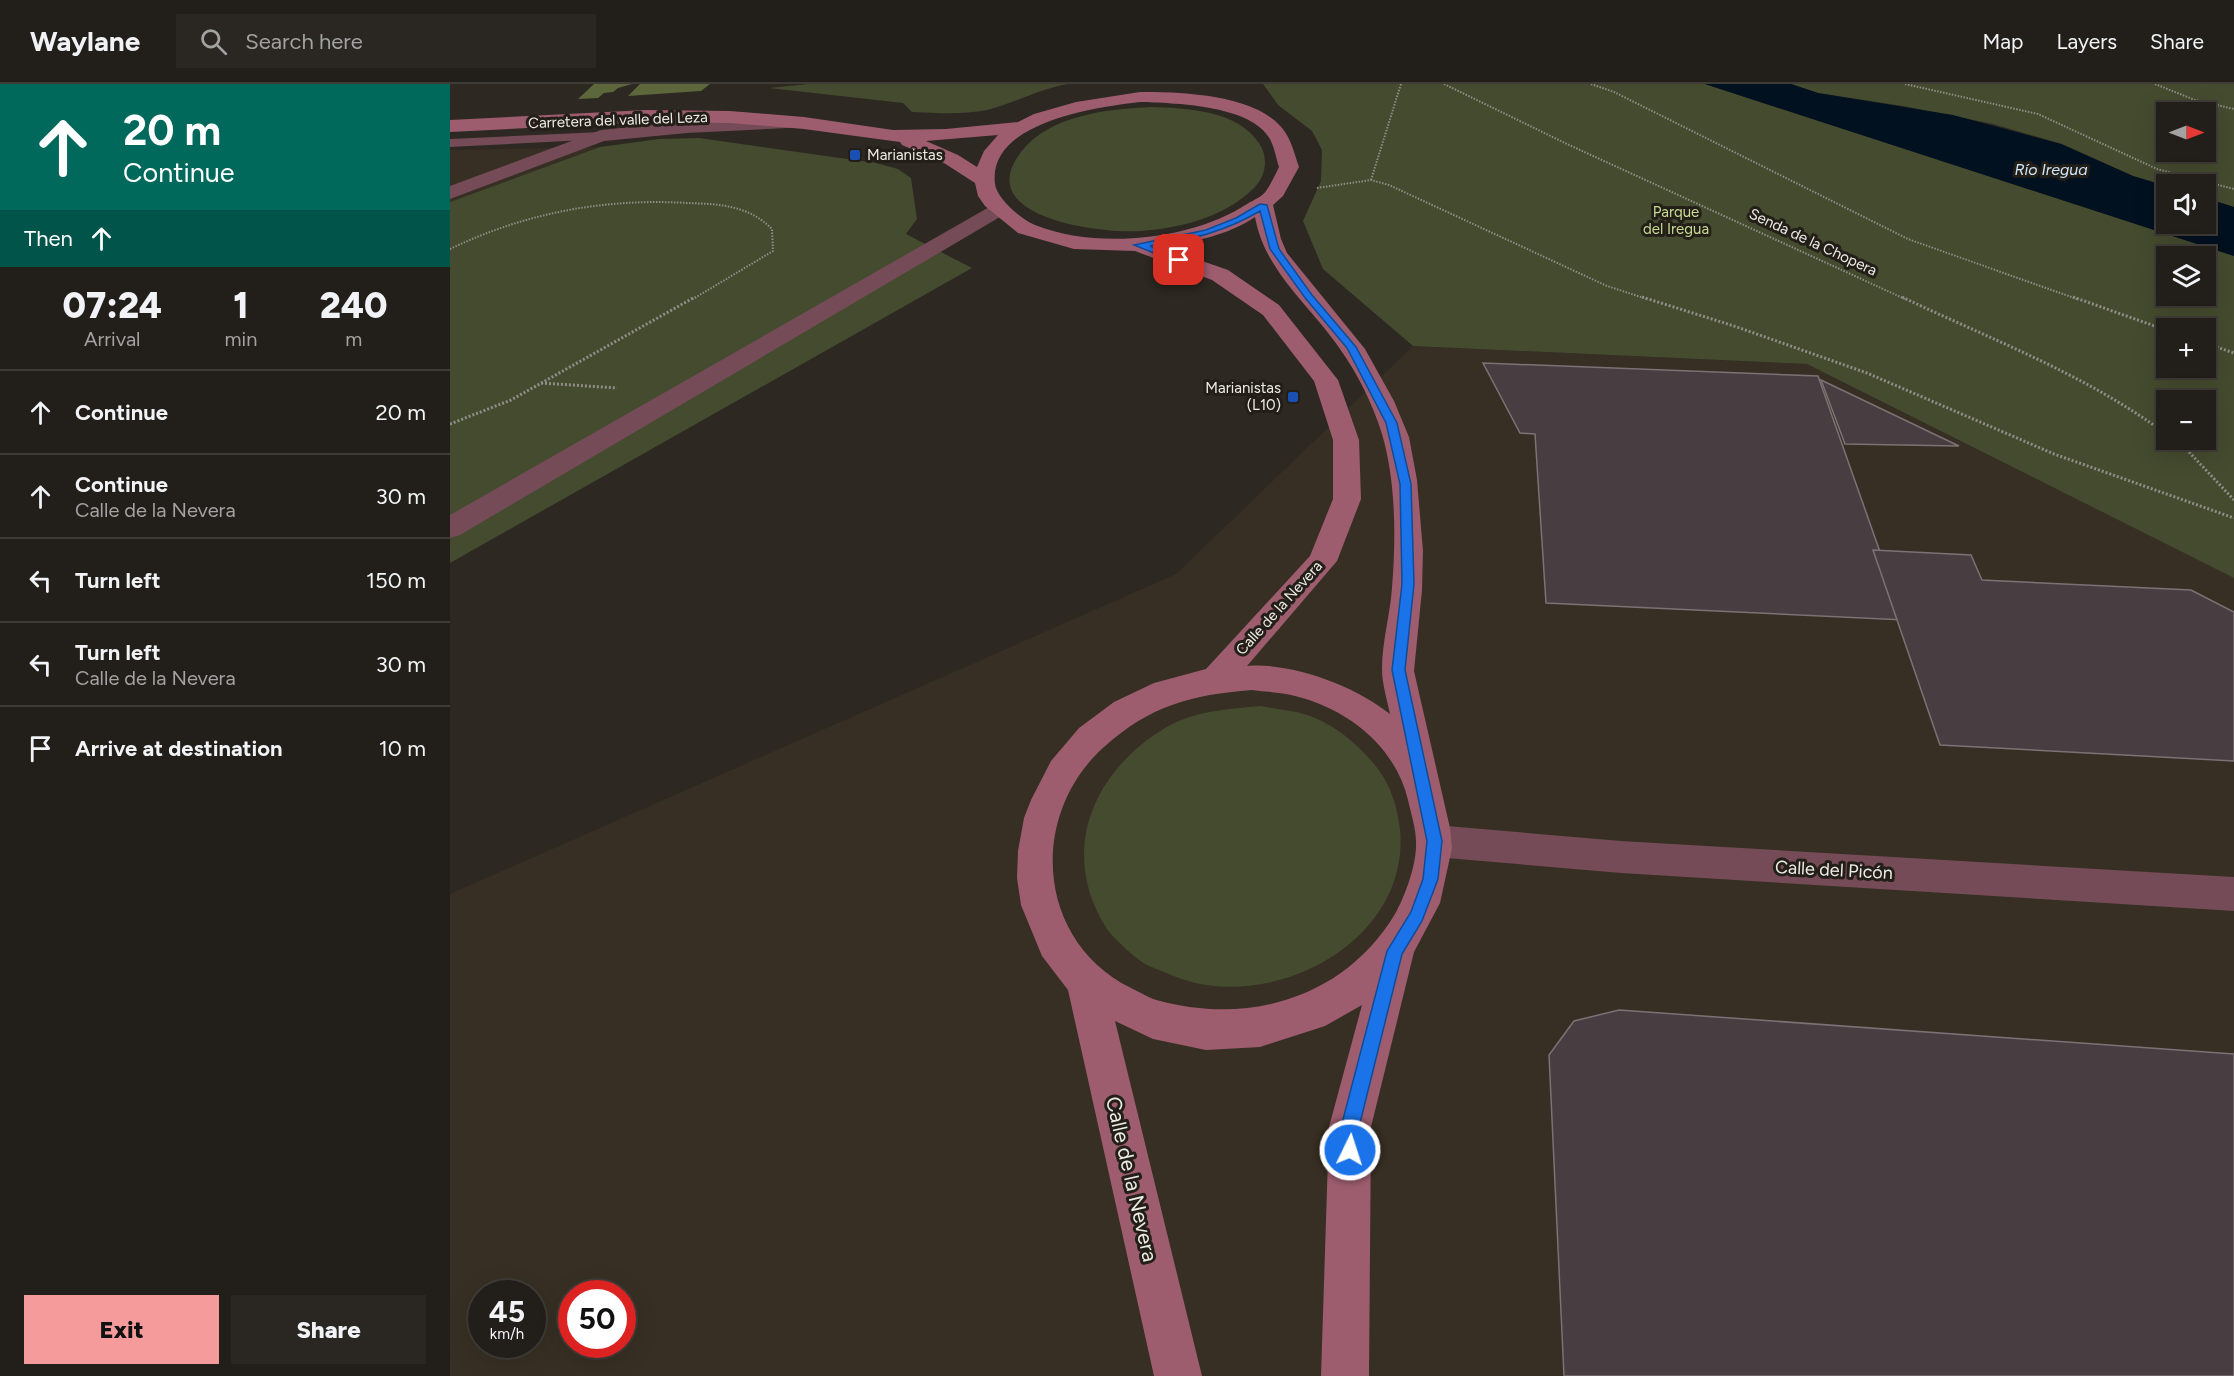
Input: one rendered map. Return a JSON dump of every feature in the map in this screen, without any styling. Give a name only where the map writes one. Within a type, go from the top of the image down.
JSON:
[{"type":"main road","points":[[1140,97],[1179,84]]},
{"type":"main road","points":[[1245,93],[1257,119]]},
{"type":"main road","points":[[1173,97],[1205,101],[1233,108],[1257,119],[1276,133],[1287,150],[1288,169],[1271,197],[1239,220],[1209,232],[1175,240],[1138,245],[1080,243],[1054,238],[1012,221],[998,210],[988,195],[984,180],[993,151],[1007,137],[1024,127],[1072,108],[1105,100],[1173,97]]},
{"type":"main road","name":"Carretera del valle del Leza","points":[[450,126],[646,116],[730,117],[804,123],[893,136],[946,135],[1024,127]]},
{"type":"main road","name":"Carretera del valle del Leza","points":[[893,136],[936,152],[984,180]]},
{"type":"main road","points":[[1271,197],[1274,249],[1309,297],[1351,347],[1392,423],[1405,484],[1408,584],[1398,670],[1435,841],[1431,879],[1417,916],[1395,951],[1361,984],[1318,1010],[1270,1026],[1219,1032],[1169,1026],[1124,1008],[1086,982],[1055,944],[1038,900],[1034,855],[1043,811],[1064,770],[1094,736],[1130,708],[1171,689],[1216,679],[1265,677],[1314,687],[1357,707],[1394,738],[1420,777]]},
{"type":"main road","name":"Calle de la Nevera","points":[[1138,245],[1220,275],[1271,310],[1326,380],[1346,440],[1347,499],[1322,561],[1216,679]]},
{"type":"main road","points":[[1346,1376],[1350,1127],[1395,951]]},
{"type":"main road","name":"Calle de la Nevera","points":[[1086,982],[1178,1376]]},
{"type":"street","points":[[450,193],[601,136],[687,127],[804,123]]},
{"type":"street","points":[[450,528],[998,210]]},
{"type":"street","name":"Calle del Picón","points":[[1435,841],[1621,857],[2234,894]]},
{"type":"lane","points":[[450,143],[601,136]]},
{"type":"path","points":[[1371,180],[1401,84]]},
{"type":"path","name":"Senda de la Chopera","points":[[1444,84],[1567,144],[1815,256],[2057,370],[2133,410],[2156,427]]},
{"type":"path","points":[[1591,84],[1614,92],[1908,239],[2156,326]]},
{"type":"path","points":[[1905,84],[2038,114],[2157,169],[2234,189]]},
{"type":"path","points":[[2155,84],[2195,100],[2234,109]]},
{"type":"path","points":[[1271,197],[1371,180],[1389,185],[1442,207],[1607,286],[1737,327],[1867,374],[2054,454],[2234,518]]},
{"type":"path","points":[[450,249],[508,224],[553,213],[618,203],[665,200],[719,204],[752,212],[772,229],[773,250],[751,266],[510,400],[450,424]]},
{"type":"path","points":[[2216,347],[2234,353]]},
{"type":"path","points":[[540,383],[684,393]]},
{"type":"path","points":[[2186,450],[2234,500]]},
{"type":"shaded area","points":[[600,147],[532,172],[450,202],[450,150]]},
{"type":"shaded area","points":[[1413,346],[1807,364],[2234,578],[2234,1376],[450,1376],[450,894],[1176,574]]},
{"type":"green space","points":[[594,84],[632,84],[613,92],[604,93],[598,98],[578,99]]},
{"type":"green space","points":[[640,84],[710,84],[701,91],[628,96]]},
{"type":"green space","points":[[808,84],[1068,84],[987,110],[968,113],[912,112],[903,103],[769,88]]},
{"type":"green space","name":"Parque del Iregua","points":[[1263,84],[1705,84],[2156,231],[2156,234],[2166,234],[2203,246],[2156,246],[2156,306],[2216,306],[2216,250],[2234,256],[2234,578],[1807,364],[1413,346],[1323,269],[1303,221],[1321,181],[1322,150],[1312,131],[1278,105]]},
{"type":"green space","points":[[1791,84],[2234,84],[2234,207],[2216,201],[2216,174],[2156,174],[2156,183],[2133,176],[2062,144],[1993,124],[1903,106],[1818,93]]},
{"type":"green space","points":[[1151,107],[1195,110],[1224,117],[1238,124],[1249,132],[1262,149],[1265,167],[1258,183],[1230,207],[1216,214],[1187,224],[1141,231],[1072,225],[1026,207],[1013,193],[1010,174],[1021,152],[1047,130],[1080,116],[1098,112]]},
{"type":"green space","points":[[699,138],[876,163],[898,169],[911,178],[917,219],[906,234],[972,268],[450,563],[450,202],[600,147],[659,139]]},
{"type":"green space","points":[[1261,706],[1302,713],[1331,726],[1373,762],[1385,779],[1396,807],[1400,829],[1397,869],[1383,905],[1359,935],[1328,959],[1292,976],[1253,985],[1214,986],[1176,977],[1145,964],[1126,949],[1107,929],[1092,900],[1085,872],[1085,844],[1090,816],[1102,791],[1118,767],[1140,746],[1165,728],[1199,714]]},
{"type":"water","name":"Río Iregua","points":[[1705,84],[1791,84],[1818,93],[1953,115],[2061,144],[2133,176],[2156,183],[2156,231]]},
{"type":"water","name":"Río Iregua","points":[[2216,201],[2234,207],[2234,256],[2216,250],[2216,246],[2203,246],[2166,234],[2216,234]]},
{"type":"building","points":[[1483,363],[1818,376],[1904,620],[1546,603],[1535,434],[1520,433]]},
{"type":"building","points":[[1821,380],[1959,446],[1845,444]]},
{"type":"building","points":[[1873,550],[1971,555],[1982,580],[2191,590],[2234,612],[2234,761],[1940,745]]},
{"type":"building","points":[[1619,1010],[2234,1054],[2234,1376],[1564,1376],[1549,1055],[1574,1021]]},
{"type":"place","name":"Marianistas","points":[[855,155]]},
{"type":"place","name":"Marianistas (L10)","points":[[1293,397]]},
{"type":"route","points":[[1179,260],[1138,245],[1209,232],[1239,220],[1263,205],[1274,249],[1309,297],[1351,347],[1392,423],[1405,484],[1408,584],[1398,670],[1435,841],[1431,879],[1417,916],[1395,951],[1350,1127],[1350,1150]]}]
